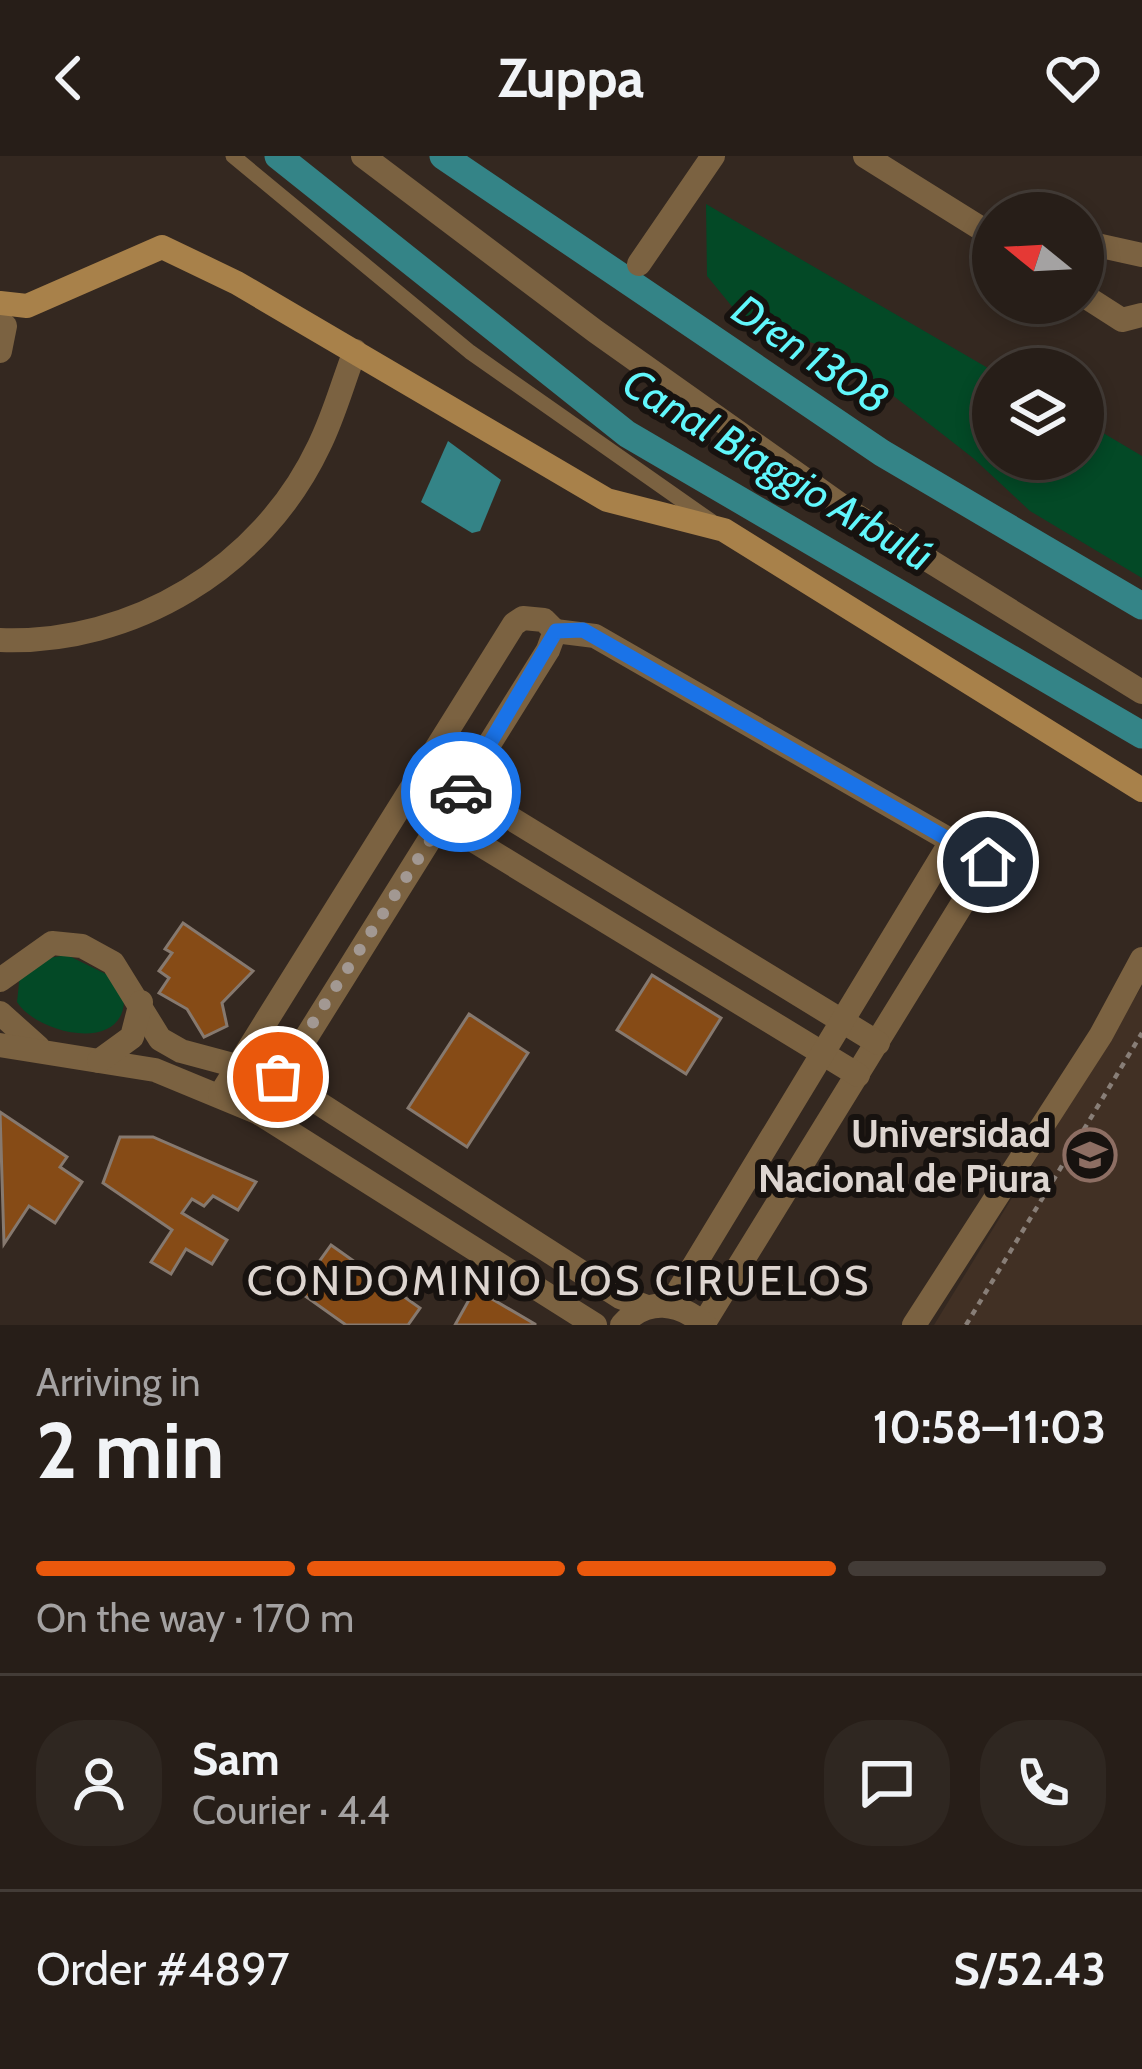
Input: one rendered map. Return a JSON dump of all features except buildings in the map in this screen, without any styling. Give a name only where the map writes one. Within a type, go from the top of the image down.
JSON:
[{"type":"street","points":[[363,156],[595,331],[852,513],[1142,692]]},
{"type":"street","points":[[639,264],[713,156]]},
{"type":"street","points":[[865,156],[972,222]]},
{"type":"street","points":[[958,212],[972,216]]},
{"type":"street","points":[[2,326],[27,307],[162,247],[355,351],[607,500],[724,530],[1142,790]]},
{"type":"street","points":[[1104,249],[1142,255]]},
{"type":"street","points":[[1104,308],[1122,320],[1142,315]]},
{"type":"street","points":[[0,640],[71,636],[148,614],[211,577],[275,512],[319,447],[355,351]]},
{"type":"street","points":[[2,980],[41,947],[67,942],[99,952],[113,963],[141,1002],[160,1039],[182,1051],[238,1066],[278,1077],[620,1298],[704,1324],[988,862],[595,636],[556,631],[544,620],[523,618],[514,624],[428,767],[238,1066],[220,1095]]},
{"type":"street","points":[[260,1112],[464,788],[556,631]]},
{"type":"street","points":[[428,767],[878,1043]]},
{"type":"street","points":[[407,800],[858,1075]]},
{"type":"street","points":[[622,1325],[658,1306],[823,1052],[952,840]]},
{"type":"street","points":[[914,1325],[1101,1035],[1142,959]]},
{"type":"street","points":[[98,1061],[132,1036],[141,1002]]},
{"type":"street","points":[[0,1013],[24,1040],[53,1054]]},
{"type":"street","points":[[0,1046],[155,1070],[260,1112],[595,1325]]},
{"type":"lane","points":[[233,156],[470,352],[724,530]]},
{"type":"path","points":[[966,1325],[1142,1033]]},
{"type":"shaded area","name":"Universidad Nacional de Piura","points":[[1142,986],[1142,1325],[934,1325]]},
{"type":"green space","points":[[706,204],[972,359],[972,457],[832,348],[748,326],[707,276]]},
{"type":"green space","points":[[1104,433],[1142,456],[1142,578],[1030,511],[997,480],[1104,480]]},
{"type":"green space","points":[[67,955],[110,976],[124,1001],[120,1018],[109,1028],[94,1033],[59,1029],[27,1013],[17,1002],[20,974],[49,958]]},
{"type":"water","points":[[448,441],[501,480],[480,531],[472,533],[421,502]]},
{"type":"waterway","name":"Canal Biaggio Arbulú","points":[[278,156],[627,434],[1142,735]]},
{"type":"waterway","name":"Dren 1308","points":[[443,156],[882,453],[1142,606]]},
{"type":"way so far","points":[[278,1077],[461,792]]},
{"type":"place","name":"Universidad Nacional de Piura","points":[[1090,1155]]},
{"type":"district","name":"CONDOMINIO LOS CIRUELOS","points":[[559,1280]]},
{"type":"route","points":[[461,792],[556,631],[583,630],[988,862]]}]
